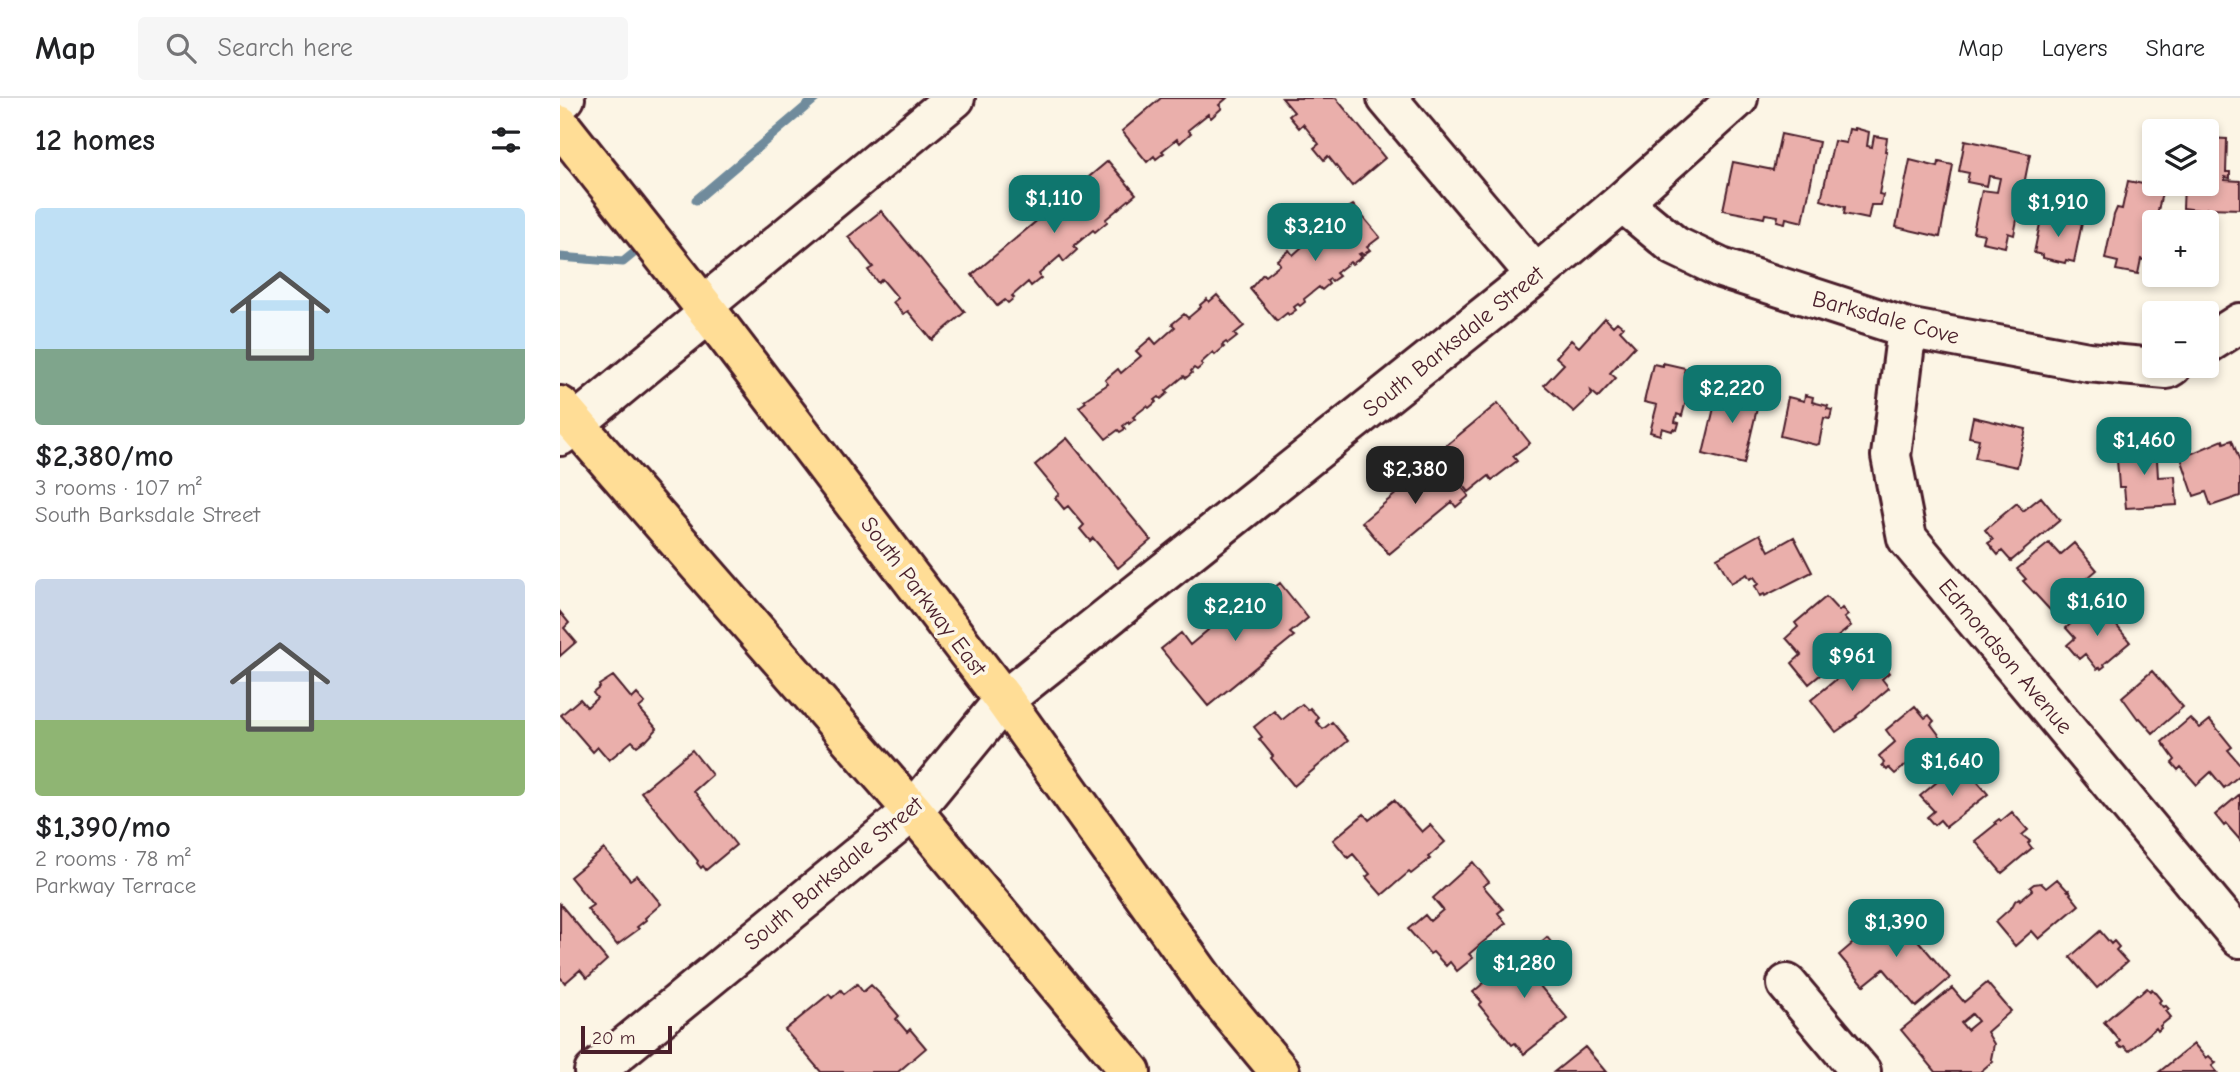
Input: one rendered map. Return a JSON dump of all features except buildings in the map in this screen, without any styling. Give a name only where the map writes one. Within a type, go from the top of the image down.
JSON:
[{"type":"main road","name":"South Parkway East","points":[[560,125],[706,310],[1004,700],[1210,988],[1280,1072]]},
{"type":"main road","points":[[565,422],[913,811],[1131,1072]]},
{"type":"street","points":[[560,102],[565,98]]},
{"type":"street","points":[[565,422],[706,310],[956,98]]},
{"type":"street","points":[[1387,98],[1536,275]]},
{"type":"street","name":"South Barksdale Street","points":[[594,1072],[913,811],[1004,700],[1536,275],[1738,98]]},
{"type":"street","name":"Barksdale Cove","points":[[1622,202],[1675,246],[1721,268],[1907,328],[2088,362],[2142,367]]},
{"type":"street","points":[[2219,336],[2240,323]]},
{"type":"street","name":"Edmondson Avenue","points":[[1907,328],[1891,456],[1907,538],[2240,939]]},
{"type":"street","points":[[1787,984],[1861,1072]]},
{"type":"waterway","points":[[696,200],[816,98]]},
{"type":"waterway","points":[[560,257],[623,262],[634,253]]}]
